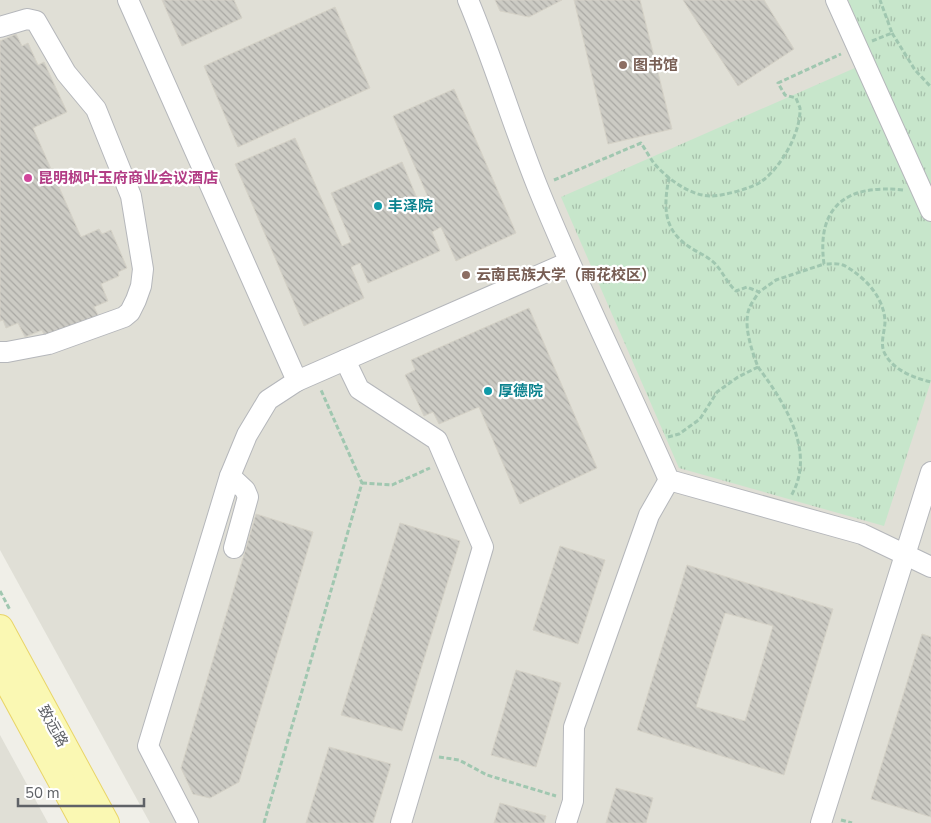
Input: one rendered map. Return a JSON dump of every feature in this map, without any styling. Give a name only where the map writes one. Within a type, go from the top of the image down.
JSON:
[{"type":"main road","name":"致远路","points":[[0,628],[106,823]]},
{"type":"main road","name":"致远路","points":[[0,668],[84,823]]},
{"type":"lane","points":[[128,0],[306,377]]},
{"type":"lane","points":[[468,0],[484,38],[538,187],[569,262],[669,480]]},
{"type":"lane","points":[[836,0],[931,210]]},
{"type":"lane","points":[[0,27],[27,19],[36,21],[66,73],[96,109],[131,196],[143,269],[141,286],[136,300],[130,312],[124,317],[49,344],[0,352]]},
{"type":"lane","points":[[188,823],[148,746],[230,476],[247,435],[268,400],[306,377],[569,262]]},
{"type":"lane","points":[[345,360],[359,389],[437,440],[483,547],[401,823]]},
{"type":"lane","points":[[821,823],[931,472]]},
{"type":"lane","points":[[230,476],[245,490],[248,497],[234,548]]},
{"type":"lane","points":[[669,480],[862,534],[931,567]]},
{"type":"lane","points":[[566,823],[573,801],[574,727],[649,515],[669,480]]},
{"type":"path","points":[[880,0],[892,33],[915,70],[931,87]]},
{"type":"path","points":[[538,187],[641,143],[654,162],[669,177],[684,188],[696,193],[712,196],[761,182],[777,167],[788,150],[796,128],[800,108],[796,98],[785,95],[778,83],[892,33]]},
{"type":"path","points":[[669,177],[665,196],[666,216],[675,235],[717,266],[729,285],[736,290],[747,287],[759,292]]},
{"type":"path","points":[[824,264],[822,249],[824,232],[830,215],[840,200],[855,193],[872,189],[888,188],[922,192]]},
{"type":"path","points":[[781,512],[793,492],[800,471],[800,451],[797,434],[776,390],[758,367],[751,350],[748,330],[749,310],[759,292],[776,280],[824,264],[844,265],[861,276],[875,292],[882,308],[885,322],[882,339],[884,352],[894,366],[914,378],[931,382]]},
{"type":"path","points":[[652,440],[679,434],[700,419],[717,392],[738,377],[758,367]]},
{"type":"path","points":[[264,823],[362,483],[306,377]]},
{"type":"path","points":[[362,483],[392,485],[446,460]]},
{"type":"path","points":[[421,754],[459,760],[488,775],[573,801]]},
{"type":"shaded area","name":"云南民族大学（雨花校区）","points":[[0,0],[931,0],[931,823],[150,823],[0,550]]},
{"type":"shaded area","points":[[0,735],[48,823],[0,823]]},
{"type":"green space","points":[[848,0],[931,0],[931,381],[884,526],[679,468],[561,197],[873,60]]},
{"type":"building","points":[[162,0],[234,0],[242,18],[182,46]]},
{"type":"building","points":[[495,0],[562,0],[529,17],[500,11]]},
{"type":"building","name":"图书馆","points":[[574,0],[640,0],[672,129],[608,144]]},
{"type":"building","name":"图书馆","points":[[683,0],[764,0],[794,49],[738,86]]},
{"type":"building","points":[[335,7],[370,88],[238,147],[204,66]]},
{"type":"building","name":"昆明枫叶玉府商业会议酒店","points":[[16,34],[22,46],[28,43],[38,65],[44,62],[67,112],[33,128],[81,237],[99,229],[102,234],[111,230],[127,268],[118,272],[119,276],[101,284],[108,301],[94,307],[99,317],[46,339],[42,330],[25,337],[18,323],[6,328],[3,320],[0,321],[0,41]]},
{"type":"building","name":"丰泽院","points":[[454,89],[516,233],[456,261],[441,227],[432,232],[440,251],[368,283],[360,263],[351,267],[364,298],[304,326],[235,164],[295,138],[342,246],[351,242],[331,193],[402,162],[421,208],[431,204],[393,116]]},
{"type":"building","name":"厚德院","points":[[529,308],[597,468],[520,504],[479,407],[439,424],[433,412],[424,416],[405,375],[415,370],[411,360]]},
{"type":"building","points":[[256,514],[313,532],[239,782],[210,798],[193,794],[181,768]]},
{"type":"building","points":[[400,523],[460,541],[402,731],[341,715]]},
{"type":"building","points":[[560,546],[605,560],[578,644],[533,630]]},
{"type":"building","points":[[687,565],[833,609],[784,775],[637,730]],"holes":[[[725,613],[773,626],[745,721],[696,707]]]},
{"type":"building","points":[[922,634],[931,637],[931,817],[871,799]]},
{"type":"building","points":[[516,670],[561,683],[536,767],[491,755]]},
{"type":"building","points":[[329,747],[391,764],[373,823],[306,823]]},
{"type":"building","points":[[616,788],[653,798],[646,823],[606,823]]},
{"type":"building","points":[[500,803],[546,816],[544,823],[494,823]]},
{"type":"place","name":"图书馆","points":[[623,65]]},
{"type":"place","name":"昆明枫叶玉府商业会议酒店","points":[[28,178]]},
{"type":"place","name":"丰泽院","points":[[378,206]]},
{"type":"place","name":"云南民族大学（雨花校区）","points":[[466,275]]},
{"type":"place","name":"厚德院","points":[[488,391]]}]
